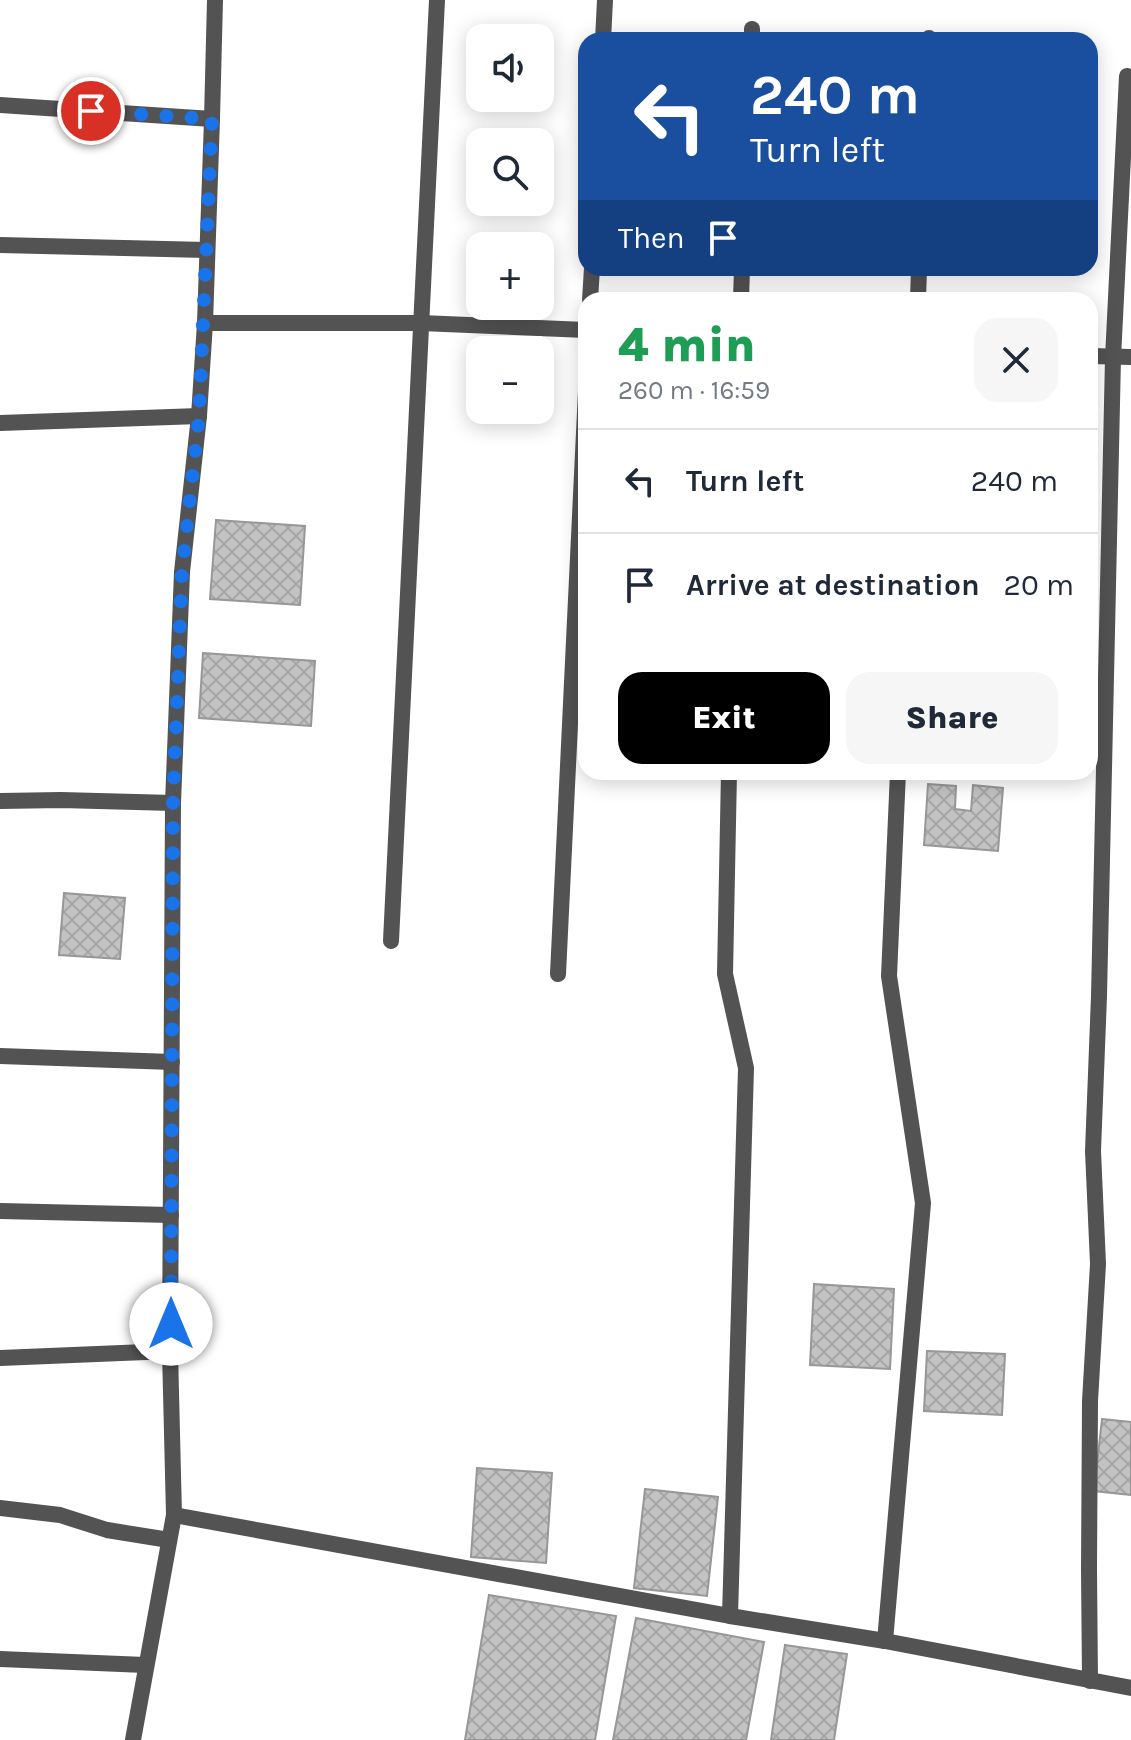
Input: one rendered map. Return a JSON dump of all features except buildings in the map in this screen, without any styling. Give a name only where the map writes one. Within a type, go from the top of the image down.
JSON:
[{"type":"street","points":[[133,1740],[174,1515],[170,1351],[173,803],[182,572],[199,416],[205,323],[215,0]]},
{"type":"street","points":[[391,941],[437,0]]},
{"type":"street","points":[[603,32],[605,0]]},
{"type":"street","points":[[1090,1681],[1090,1401],[1098,1264],[1093,1151],[1113,358],[1127,76]]},
{"type":"street","points":[[0,105],[212,119]]},
{"type":"street","points":[[0,245],[206,250]]},
{"type":"street","points":[[205,323],[421,323],[578,330]]},
{"type":"street","points":[[1098,357],[1131,357]]},
{"type":"street","points":[[0,423],[199,416]]},
{"type":"street","points":[[558,974],[578,558]]},
{"type":"street","points":[[729,780],[725,974],[746,1068],[730,1616]]},
{"type":"street","points":[[885,1641],[923,1203],[889,976],[898,780]]},
{"type":"street","points":[[0,801],[173,803]]},
{"type":"street","points":[[0,1056],[172,1062]]},
{"type":"street","points":[[0,1211],[171,1215]]},
{"type":"street","points":[[0,1358],[170,1351]]},
{"type":"street","points":[[0,1508],[60,1515],[107,1530],[169,1540]]},
{"type":"street","points":[[174,1515],[730,1616],[885,1641],[1131,1688]]},
{"type":"street","points":[[0,1659],[145,1665]]},
{"type":"route","points":[[91,111],[212,119],[205,323],[199,416],[182,572],[173,803],[171,1324]]}]
